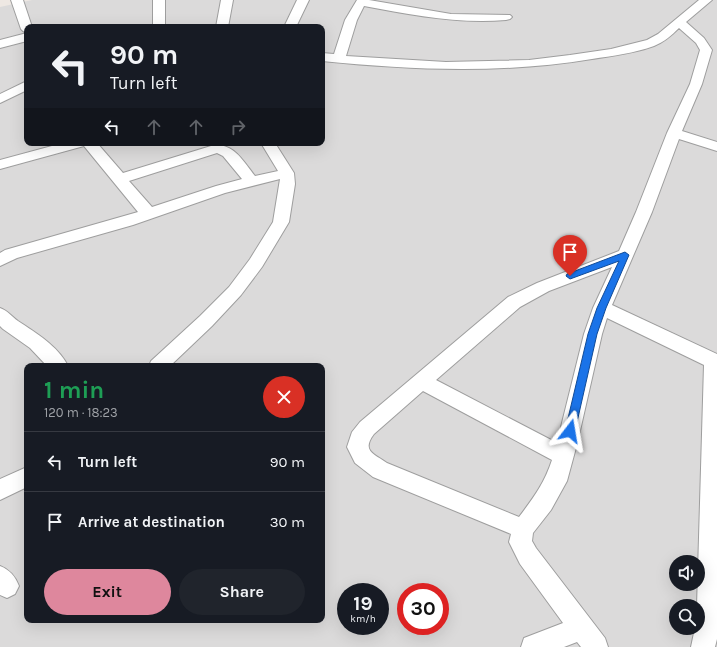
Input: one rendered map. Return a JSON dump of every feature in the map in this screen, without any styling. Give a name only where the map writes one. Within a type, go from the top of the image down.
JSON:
[{"type":"street","points":[[17,0],[26,24]]},
{"type":"street","points":[[159,0],[159,24]]},
{"type":"street","points":[[223,24],[227,0]]},
{"type":"street","points":[[291,24],[303,0]]},
{"type":"street","points":[[325,57],[461,67],[496,66],[569,59],[651,43],[662,37],[680,23],[706,0]]},
{"type":"street","points":[[339,59],[348,28],[362,1],[451,18],[473,19],[506,17]]},
{"type":"street","points":[[596,647],[528,556],[520,542],[523,529],[543,503],[556,480],[593,334],[602,308],[644,212],[674,133],[696,84],[705,54],[704,46],[706,40],[680,23]]},
{"type":"street","points":[[0,44],[24,38]]},
{"type":"street","points":[[0,99],[24,87]]},
{"type":"street","points":[[674,133],[717,147]]},
{"type":"street","points":[[0,165],[69,146]]},
{"type":"street","points":[[83,146],[120,179],[149,214]]},
{"type":"street","points":[[161,363],[206,321],[235,291],[256,263],[281,222],[287,184],[287,173],[270,146]]},
{"type":"street","points":[[120,179],[216,148],[223,149],[228,152],[251,181]]},
{"type":"street","points":[[0,260],[18,252],[149,214],[221,189],[287,173]]},
{"type":"street","points":[[523,529],[380,470],[362,458],[357,447],[359,438],[367,428],[514,302],[543,287],[625,255]]},
{"type":"street","points":[[602,308],[689,350],[716,361],[708,643]]},
{"type":"street","points":[[0,315],[9,324],[37,343],[56,363]]},
{"type":"street","points":[[421,381],[563,456]]},
{"type":"street","points":[[0,490],[24,478]]},
{"type":"street","points":[[533,647],[581,628]]},
{"type":"shaded area","points":[[32,0],[717,0],[717,647],[0,647],[0,7]]},
{"type":"route","points":[[570,276],[625,255],[602,308],[593,334],[570,431]]}]
